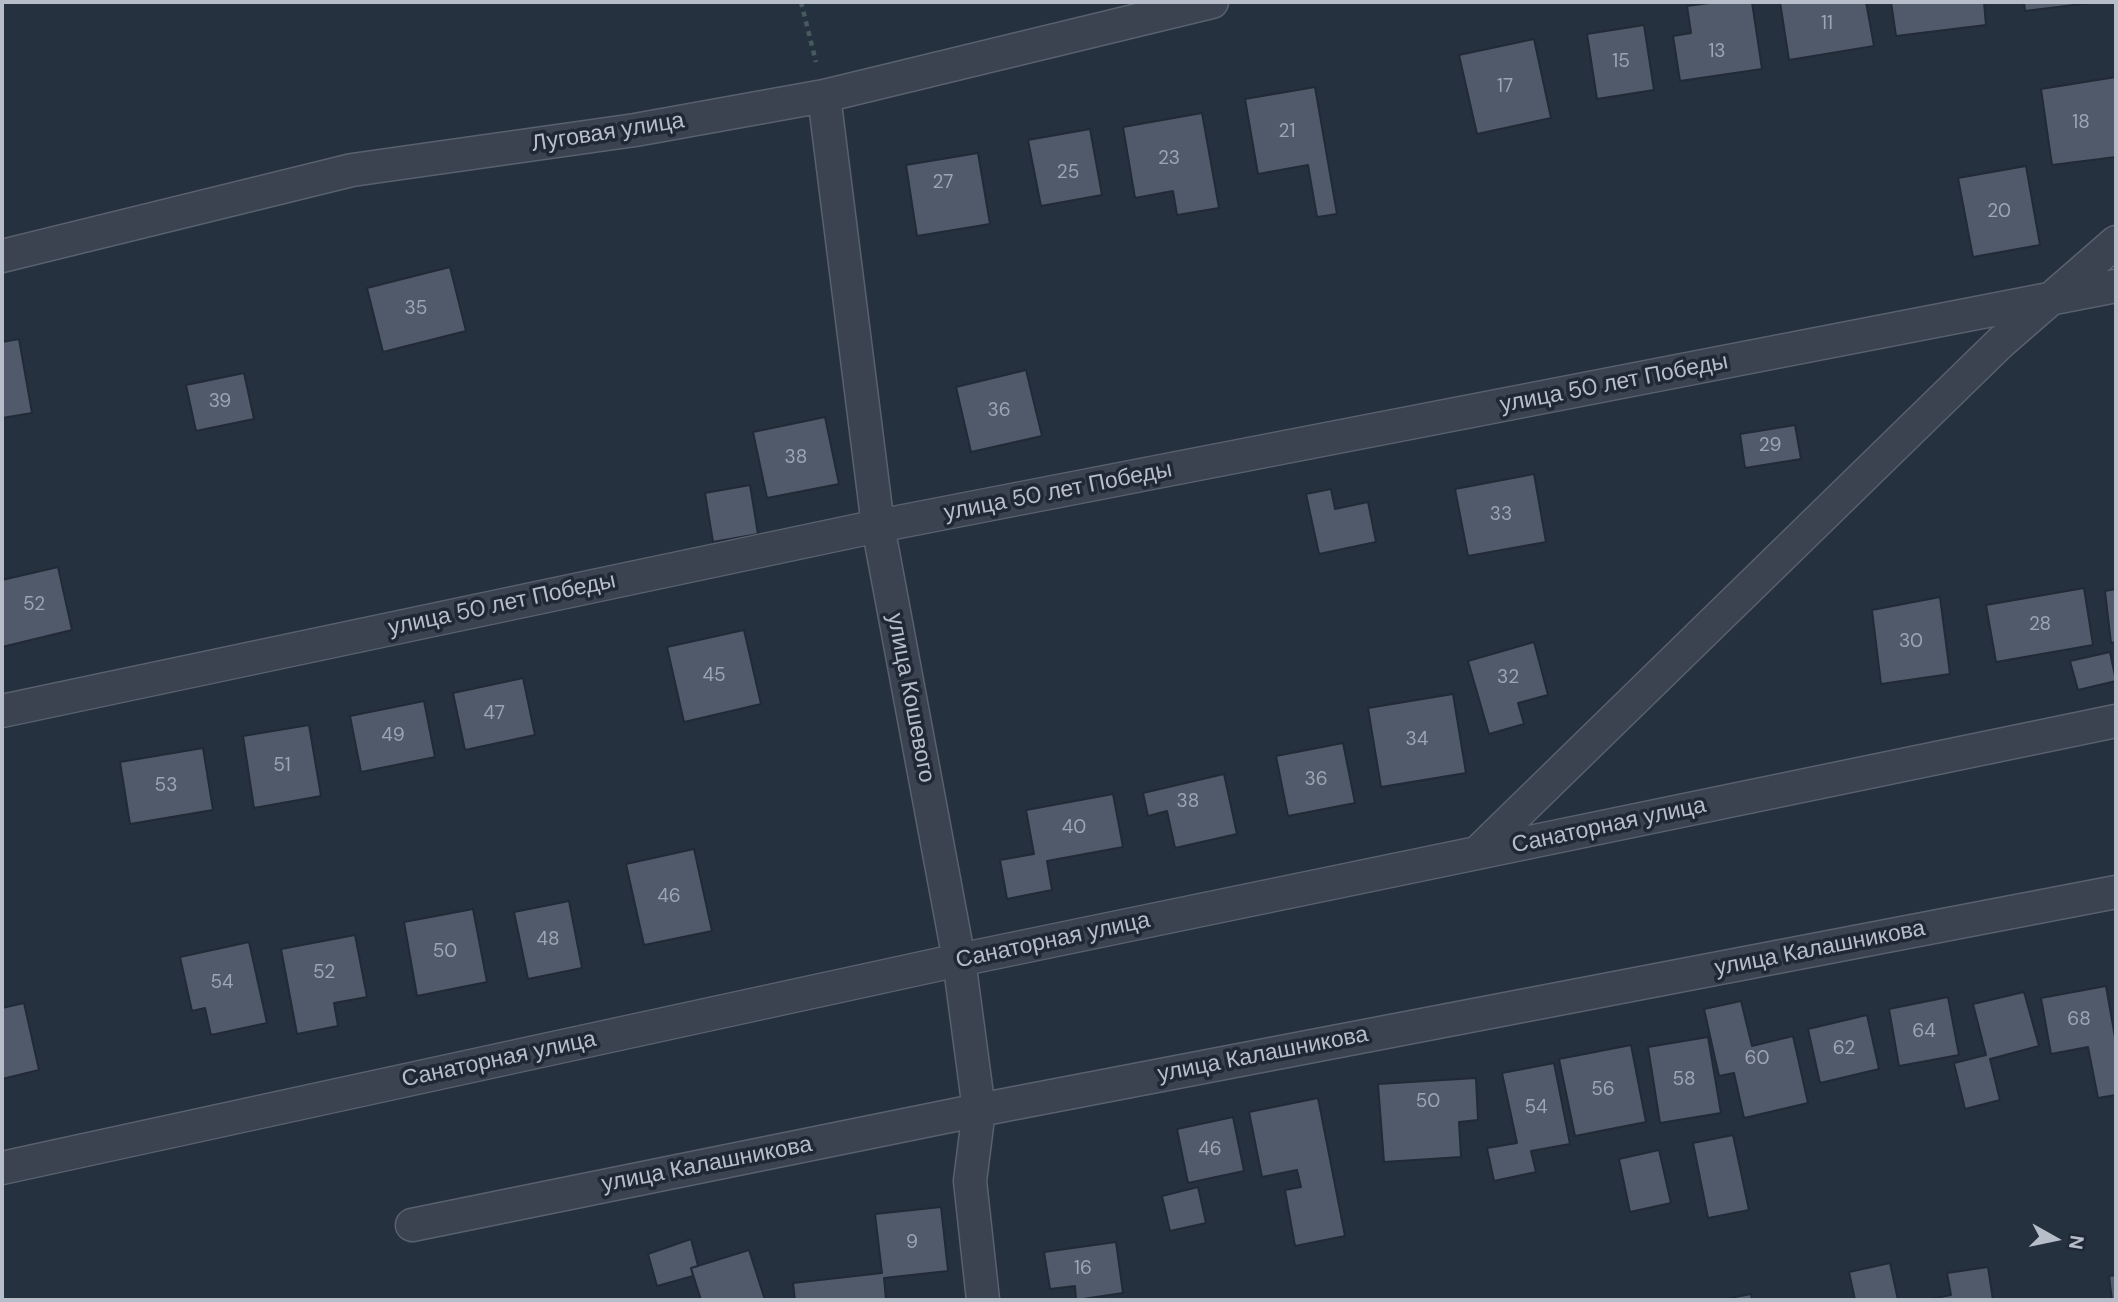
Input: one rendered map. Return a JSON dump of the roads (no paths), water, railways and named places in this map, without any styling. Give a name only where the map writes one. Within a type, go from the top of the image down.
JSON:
[{"type":"street","name":"Луговая улица","points":[[2,256],[352,170],[635,130],[824,96],[1212,2]]},
{"type":"street","name":"улица Кошевого","points":[[824,96],[878,526],[959,960],[979,1110],[970,1181],[983,1300]]},
{"type":"street","points":[[1477,853],[2000,343],[2116,242]]},
{"type":"street","name":"улица 50 лет Победы","points":[[2,711],[878,526],[2116,286]]},
{"type":"street","name":"Санаторная улица","points":[[2,1188],[15,1165],[959,960],[2116,721]]},
{"type":"street","name":"улица Калашникова","points":[[412,1225],[979,1110],[2116,892]]}]
